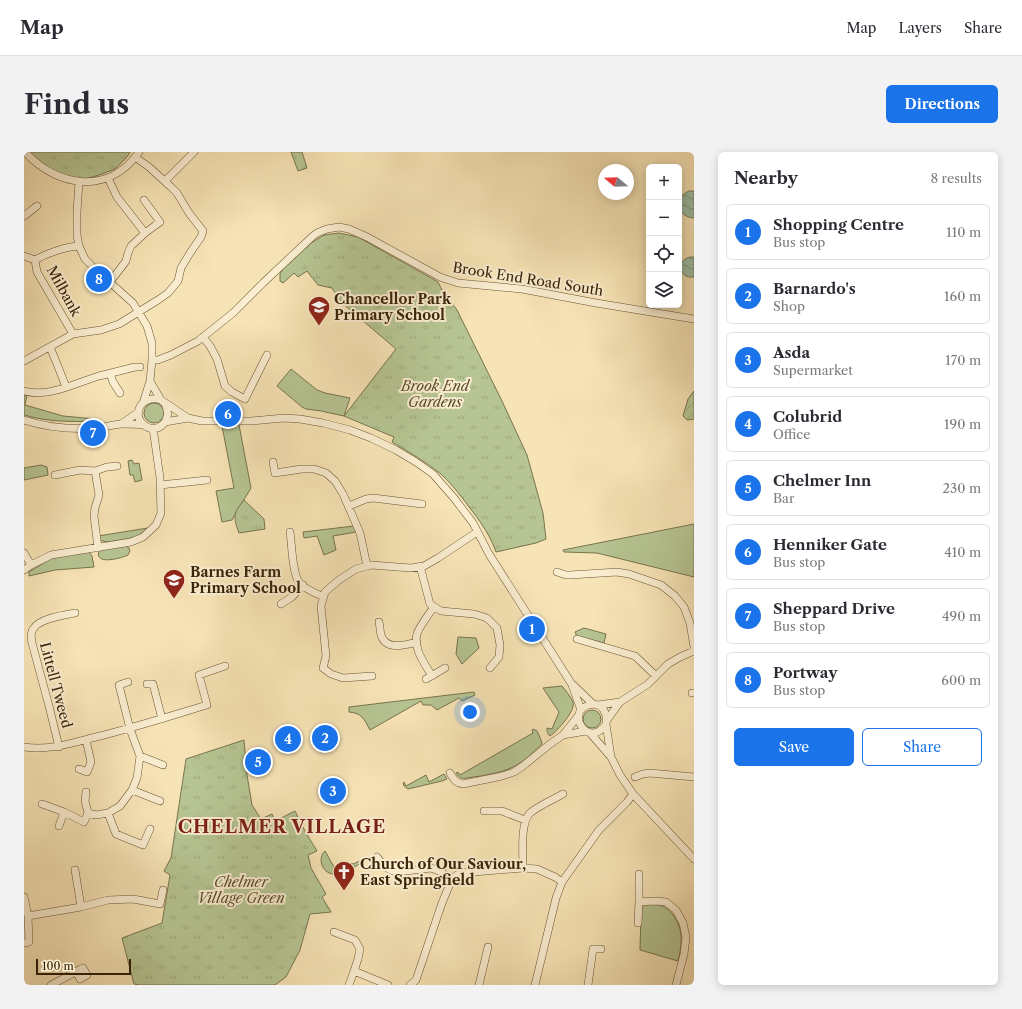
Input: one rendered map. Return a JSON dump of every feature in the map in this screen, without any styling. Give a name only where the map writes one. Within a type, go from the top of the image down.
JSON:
[{"type":"street","points":[[25,152],[44,168],[56,175],[79,182],[108,178],[120,171],[137,154],[165,181],[194,152]]},
{"type":"street","points":[[108,178],[117,197],[145,233]]},
{"type":"street","name":"Milbank","points":[[78,246],[71,246],[35,260],[37,272],[73,334],[112,327],[158,300],[178,281],[181,268],[201,237],[203,231],[189,213],[177,193],[165,181]]},
{"type":"street","points":[[79,182],[77,212],[78,246],[86,259],[95,269],[133,303],[147,326],[152,343],[152,360],[150,381],[143,403],[140,407],[139,416],[144,424],[153,428],[162,425],[168,417],[168,413],[167,408],[150,381]]},
{"type":"street","points":[[110,282],[126,261],[131,246],[160,222],[144,200]]},
{"type":"street","points":[[24,216],[37,206]]},
{"type":"street","name":"Brook End Road South","points":[[152,360],[158,360],[171,355],[198,341],[233,313],[313,236],[322,231],[335,228],[343,228],[360,233],[440,277],[458,283],[522,289],[694,319]]},
{"type":"street","points":[[24,256],[35,260]]},
{"type":"street","points":[[24,362],[73,334]]},
{"type":"street","points":[[203,337],[217,359],[225,386],[232,392],[245,399],[267,356]]},
{"type":"street","points":[[50,347],[66,388]]},
{"type":"street","points":[[24,392],[50,392],[110,373],[140,367]]},
{"type":"street","points":[[110,373],[113,382],[120,393]]},
{"type":"street","points":[[143,403],[151,398],[156,399],[188,418],[202,421],[252,421],[284,418],[300,419],[337,426],[371,438],[403,454],[433,474],[473,523],[492,558],[571,683],[595,705],[602,707],[605,711],[611,757]]},
{"type":"street","points":[[121,424],[139,412]]},
{"type":"street","points":[[165,422],[188,418]]},
{"type":"street","points":[[24,420],[61,428],[144,424]]},
{"type":"street","points":[[24,570],[51,555],[131,542],[143,536],[156,525],[161,513],[160,484],[153,428]]},
{"type":"street","points":[[274,462],[275,473],[302,469],[314,469],[326,473],[335,481],[349,506],[360,533],[367,566]]},
{"type":"street","points":[[55,475],[80,470],[95,471],[107,467],[117,466]]},
{"type":"street","points":[[95,471],[99,495],[94,516],[98,548]]},
{"type":"street","points":[[160,484],[207,480]]},
{"type":"street","points":[[349,506],[366,499],[373,498],[422,504]]},
{"type":"street","points":[[290,532],[294,570],[299,583],[310,591],[324,597]]},
{"type":"street","points":[[372,676],[343,678],[331,674],[323,668],[326,656],[321,606],[325,592],[339,580],[356,570],[367,566],[411,568],[424,566],[477,532]]},
{"type":"street","points":[[24,553],[31,565]]},
{"type":"street","points":[[420,566],[430,604],[441,612],[474,614],[487,618],[497,628],[500,645],[499,657],[490,668]]},
{"type":"street","points":[[557,572],[570,575],[617,572],[629,574],[661,585],[675,596],[684,607],[690,623],[694,648]]},
{"type":"street","points":[[281,604],[292,597],[303,585]]},
{"type":"street","points":[[434,607],[417,634],[417,646],[429,677],[445,668]]},
{"type":"street","name":"Littell Tweed","points":[[59,747],[32,643],[31,633],[33,628],[42,622],[75,613]]},
{"type":"street","points":[[379,622],[381,636],[387,643],[394,646],[417,642]]},
{"type":"street","points":[[577,639],[635,656],[656,676]]},
{"type":"street","points":[[563,735],[588,732],[595,733],[599,731],[603,728],[620,702],[648,684],[668,664],[680,656],[694,651]]},
{"type":"street","points":[[24,747],[34,749],[59,747],[130,729],[207,705],[199,675],[225,666]]},
{"type":"street","points":[[88,813],[96,815],[108,812],[120,806],[132,790],[137,778],[140,756],[130,729],[119,685],[128,682]]},
{"type":"street","points":[[571,683],[580,713],[578,720],[579,724],[611,757],[620,775],[633,794],[694,859]]},
{"type":"street","points":[[146,684],[153,684],[162,719]]},
{"type":"street","points":[[450,773],[455,782],[462,784],[514,772],[563,735],[584,707],[620,702]]},
{"type":"street","points":[[79,769],[88,772],[92,762],[86,740]]},
{"type":"street","points":[[140,756],[163,765]]},
{"type":"street","points":[[635,777],[650,773],[694,778]]},
{"type":"street","points":[[132,790],[160,801]]},
{"type":"street","points":[[42,804],[64,812],[84,822],[88,813],[85,801],[86,792]]},
{"type":"street","points":[[523,868],[523,839],[525,820],[530,813],[563,794]]},
{"type":"street","points":[[536,985],[556,898],[562,882],[599,830],[633,794]]},
{"type":"street","points":[[484,812],[502,811],[525,820]]},
{"type":"street","points":[[59,826],[64,812]]},
{"type":"street","points":[[108,812],[116,834],[143,845],[150,829]]},
{"type":"street","points":[[376,857],[387,869],[392,871],[397,872],[431,868],[440,871],[452,879]]},
{"type":"street","points":[[410,985],[416,980],[442,903],[452,879],[457,875],[461,873],[523,868],[537,869],[555,877],[562,882]]},
{"type":"street","points":[[75,870],[81,907]]},
{"type":"street","points":[[638,874],[638,923]]},
{"type":"street","points":[[28,916],[81,907],[108,900],[133,899],[160,904],[162,890]]},
{"type":"street","points":[[24,897],[28,916],[29,942],[24,943]]},
{"type":"street","points":[[639,902],[666,902],[676,910],[683,923],[686,937],[684,954],[676,985]]},
{"type":"street","points":[[334,932],[356,940],[360,949],[349,985]]},
{"type":"street","points":[[479,985],[488,947]]},
{"type":"street","points":[[588,985],[593,948],[601,949]]},
{"type":"street","points":[[354,971],[388,985]]},
{"type":"street","points":[[51,985],[76,972]]},
{"type":"green space","points":[[27,152],[130,152],[115,169],[86,179],[66,177],[53,172]]},
{"type":"green space","points":[[291,152],[302,152],[307,168],[298,171]]},
{"type":"green space","name":"Brook End Gardens","points":[[339,233],[358,237],[438,282],[457,310],[527,455],[543,513],[546,539],[536,543],[496,552],[480,521],[458,492],[441,474],[392,442],[394,437],[344,416],[396,349],[342,303],[332,288],[318,285],[307,271],[298,277],[294,273],[283,283],[280,281],[280,274],[283,269],[311,243],[324,235]]},
{"type":"green space","points":[[291,369],[317,390],[350,398],[344,416],[306,409],[277,386]]},
{"type":"green space","points":[[694,391],[694,419],[687,420],[683,416],[688,399]]},
{"type":"green space","points":[[24,394],[27,395],[25,405],[63,416],[96,419],[96,421],[60,421],[24,415]]},
{"type":"green space","points":[[154,403],[161,406],[164,413],[161,420],[154,423],[147,420],[144,413],[147,406]]},
{"type":"green space","points":[[239,425],[251,488],[232,520],[222,522],[216,491],[234,488],[222,426]]},
{"type":"green space","points":[[132,460],[134,464],[139,463],[142,480],[135,482],[133,475],[130,475],[128,461]]},
{"type":"green space","points":[[41,465],[47,467],[48,475],[24,480],[24,468]]},
{"type":"green space","points":[[244,500],[264,519],[265,529],[239,533],[235,515]]},
{"type":"green space","points":[[694,524],[694,577],[597,553],[564,552],[563,550]]},
{"type":"green space","points":[[354,526],[356,532],[333,536],[336,550],[324,555],[317,536],[304,538],[303,532]]},
{"type":"green space","points":[[148,528],[137,537],[115,541],[106,542],[100,540],[98,536]]},
{"type":"green space","points":[[126,546],[130,551],[128,555],[109,560],[104,560],[99,556],[99,551],[103,549]]},
{"type":"green space","points":[[88,551],[92,556],[94,567],[55,570],[29,576],[29,572],[52,558]]},
{"type":"green space","points":[[584,628],[606,634],[604,643],[577,636],[575,632]]},
{"type":"green space","points":[[458,637],[476,638],[479,648],[462,664],[456,654]]},
{"type":"green space","points":[[562,686],[571,698],[573,706],[569,715],[550,736],[547,728],[552,729],[559,712],[543,688]]},
{"type":"green space","points":[[474,692],[475,695],[462,701],[459,698],[437,710],[431,705],[423,705],[421,701],[370,730],[360,715],[349,712],[349,707]]},
{"type":"green space","points":[[592,710],[598,713],[601,719],[598,725],[592,728],[586,725],[583,719],[586,713]]},
{"type":"green space","points":[[533,729],[537,731],[542,744],[517,765],[496,773],[482,776],[462,778],[456,773],[458,772],[460,775],[533,733]]},
{"type":"green space","name":"Chelmer Village Green","points":[[244,740],[247,775],[252,805],[261,819],[272,814],[275,821],[295,811],[317,851],[308,855],[311,868],[326,894],[322,897],[331,912],[310,914],[300,950],[286,977],[275,985],[134,984],[122,938],[162,923],[170,875],[164,871],[171,858],[186,759]]},
{"type":"green space","points":[[444,774],[447,779],[408,789],[403,783],[404,782],[406,786],[426,775],[429,782]]},
{"type":"green space","points":[[325,851],[334,867],[340,863],[342,867],[349,863],[354,864],[365,858],[371,857],[351,869],[349,868],[333,874],[326,871],[322,865],[321,857]]},
{"type":"green space","points":[[643,904],[662,906],[670,912],[677,921],[681,937],[678,961],[640,950],[641,914]]},
{"type":"water","points":[[689,191],[694,191],[694,218],[688,217],[682,212],[682,197]]},
{"type":"water","points":[[694,257],[694,277],[689,277],[682,273],[682,262],[685,259]]},
{"type":"place","name":"Portway","points":[[99,279]]},
{"type":"place","name":"Chancellor Park Primary School","points":[[319,326]]},
{"type":"place","name":"Henniker Gate","points":[[228,414]]},
{"type":"place","name":"Sheppard Drive","points":[[93,433]]},
{"type":"place","name":"Barnes Farm Primary School","points":[[174,600]]},
{"type":"place","name":"Shopping Centre","points":[[532,629]]},
{"type":"place","name":"Barnardo's","points":[[325,738]]},
{"type":"place","name":"Colubrid","points":[[288,739]]},
{"type":"place","name":"Chelmer Inn","points":[[258,762]]},
{"type":"place","name":"Asda","points":[[333,791]]},
{"type":"place","name":"Church of Our Saviour, East Springfield","points":[[344,892]]},
{"type":"district","name":"CHELMER VILLAGE","points":[[282,827]]}]
